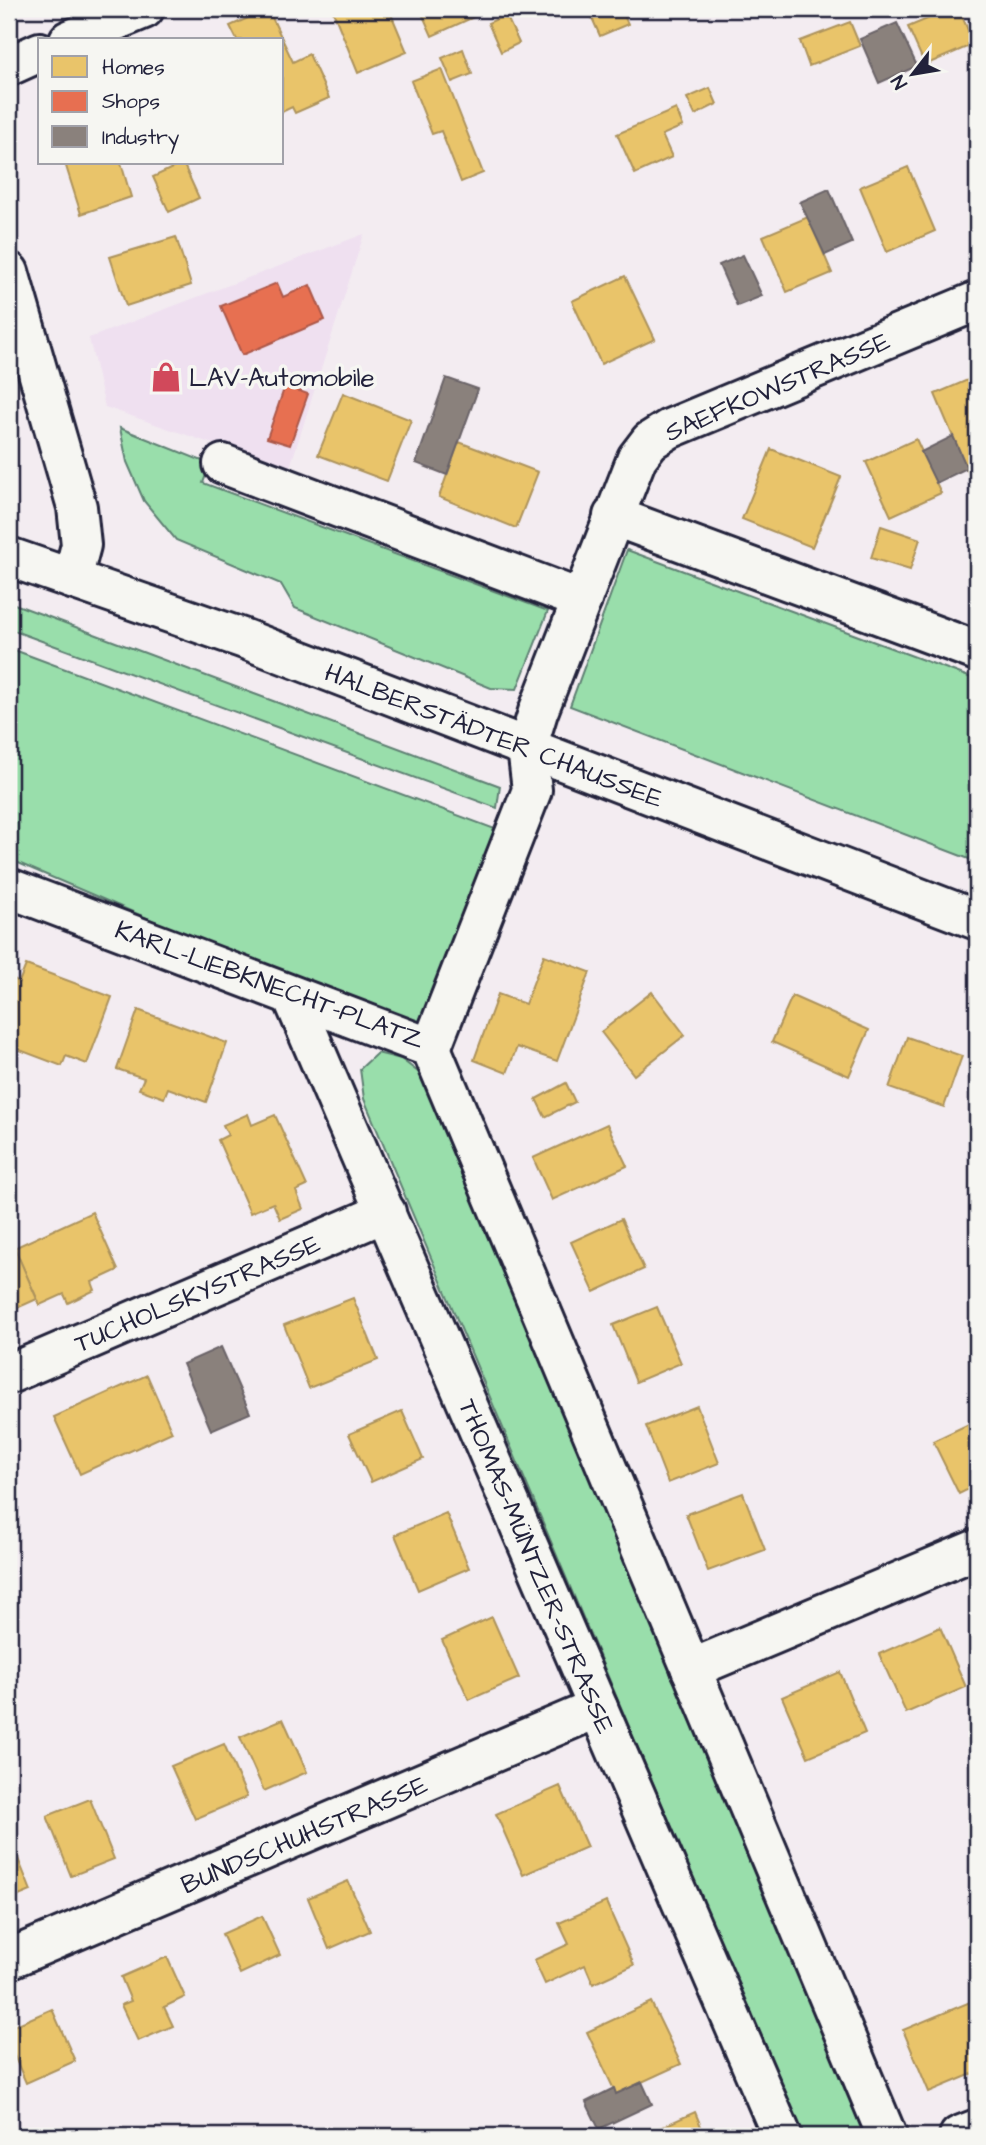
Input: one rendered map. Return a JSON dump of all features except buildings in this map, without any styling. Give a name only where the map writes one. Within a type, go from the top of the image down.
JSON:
[{"type":"street","points":[[74,38],[144,9]]},
{"type":"street","points":[[9,66],[38,53]]},
{"type":"street","points":[[9,272],[77,507],[81,545],[72,579]]},
{"type":"street","name":"SAEFKOWSTRASSE","points":[[527,748],[538,712],[613,516],[637,458],[650,441],[668,429],[977,300]]},
{"type":"street","points":[[223,464],[582,600]]},
{"type":"street","points":[[613,516],[977,651]]},
{"type":"street","name":"HALBERSTÄDTER CHAUSSEE","points":[[9,557],[242,638],[977,919]]},
{"type":"street","name":"KARL-LIEBKNECHT-PLATZ","points":[[9,888],[431,1048],[532,790],[527,748]]},
{"type":"street","name":"THOMAS-MÜNTZER-STRASSE","points":[[292,996],[782,2136]]},
{"type":"street","points":[[431,1048],[887,2136]]},
{"type":"street","name":"TUCHOLSKYSTRASSE","points":[[9,1374],[386,1212]]},
{"type":"street","points":[[691,1669],[977,1549]]},
{"type":"street","name":"BUNDSCHUHSTRASSE","points":[[9,1959],[598,1708]]},
{"type":"street","points":[[959,2136],[977,2129]]},
{"type":"shaded area","points":[[364,234],[289,470],[105,407],[89,338]]},
{"type":"green space","points":[[120,428],[210,464],[203,483],[548,611],[517,689],[491,688],[295,608],[281,584],[176,540],[144,501],[127,462]]},
{"type":"green space","points":[[627,550],[977,680],[977,862],[570,706]]},
{"type":"green space","points":[[9,602],[500,786],[497,808],[9,629]]},
{"type":"green space","points":[[9,648],[495,829],[418,1034],[9,859]]},
{"type":"green space","points":[[377,1053],[401,1059],[422,1075],[869,2136],[802,2136],[364,1099],[360,1069]]},
{"type":"place","name":"LAV-Automobile","points":[[166,377]]}]
